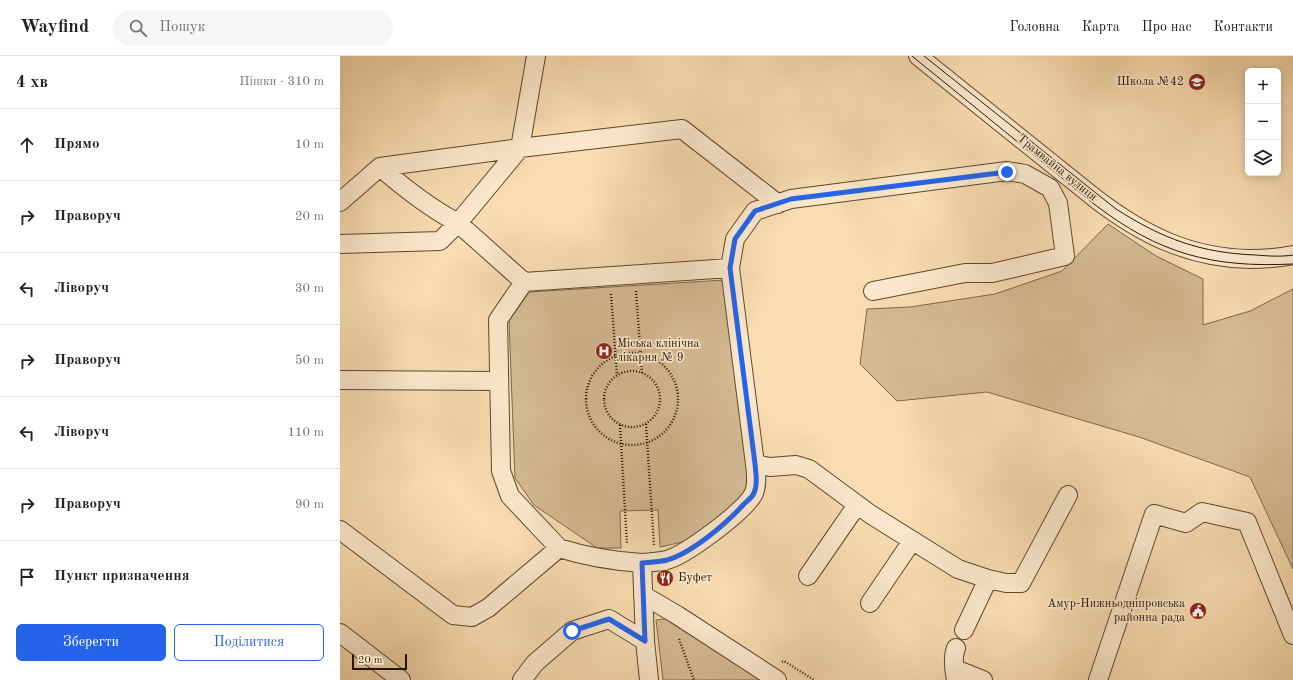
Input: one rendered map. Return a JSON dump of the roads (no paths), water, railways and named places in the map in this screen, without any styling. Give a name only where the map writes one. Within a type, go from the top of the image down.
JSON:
[{"type":"street","points":[[340,244],[440,241],[458,223],[520,148],[536,56]]},
{"type":"street","name":"Трамвайна вулиця","points":[[918,56],[1053,166],[1114,213],[1148,234],[1188,250],[1210,255],[1267,259],[1293,255]]},
{"type":"street","points":[[340,202],[380,167],[520,148],[682,129],[778,204]]},
{"type":"street","points":[[380,167],[398,183],[441,214],[458,223],[524,282],[730,268]]},
{"type":"street","points":[[524,282],[498,320],[501,471],[510,496],[559,548],[584,556],[642,562],[666,560],[682,553],[705,538],[737,512],[753,495],[756,477],[755,464],[730,268],[735,239],[755,211],[791,199],[1007,172],[1025,174],[1050,188],[1058,203],[1065,256],[992,273],[965,273],[873,291]]},
{"type":"street","points":[[340,380],[499,381]]},
{"type":"street","points":[[755,464],[770,467],[796,465],[809,469],[857,505],[958,569],[1006,583],[1021,583],[1068,495]]},
{"type":"street","points":[[808,576],[857,505]]},
{"type":"street","points":[[1098,680],[1154,514],[1186,523],[1202,512],[1247,522],[1293,635]]},
{"type":"street","points":[[340,530],[453,615],[472,617],[488,608],[559,548]]},
{"type":"street","points":[[870,603],[912,541]]},
{"type":"street","points":[[642,562],[645,641],[649,680]]},
{"type":"street","points":[[964,630],[988,579]]},
{"type":"street","points":[[644,595],[778,680]]},
{"type":"street","points":[[522,680],[535,663],[572,631],[609,619],[645,641]]},
{"type":"street","points":[[340,633],[401,680]]},
{"type":"street","points":[[956,648],[954,652],[954,668],[956,680]]},
{"type":"street","points":[[959,680],[963,672],[983,680]]},
{"type":"tram line","points":[[912,56],[1094,204],[1141,235],[1164,246],[1212,260],[1264,265],[1293,264]]},
{"type":"tram line","points":[[924,56],[1116,209],[1133,220],[1166,236],[1218,251],[1236,254],[1270,256],[1293,255]]},
{"type":"place","name":"Школа №42","points":[[1197,82]]},
{"type":"place","name":"Міська клінічна лікарня № 9","points":[[604,351]]},
{"type":"place","name":"Буфет","points":[[665,578]]},
{"type":"place","name":"Амур-Нижньодніпровська районна рада","points":[[1198,611]]}]
